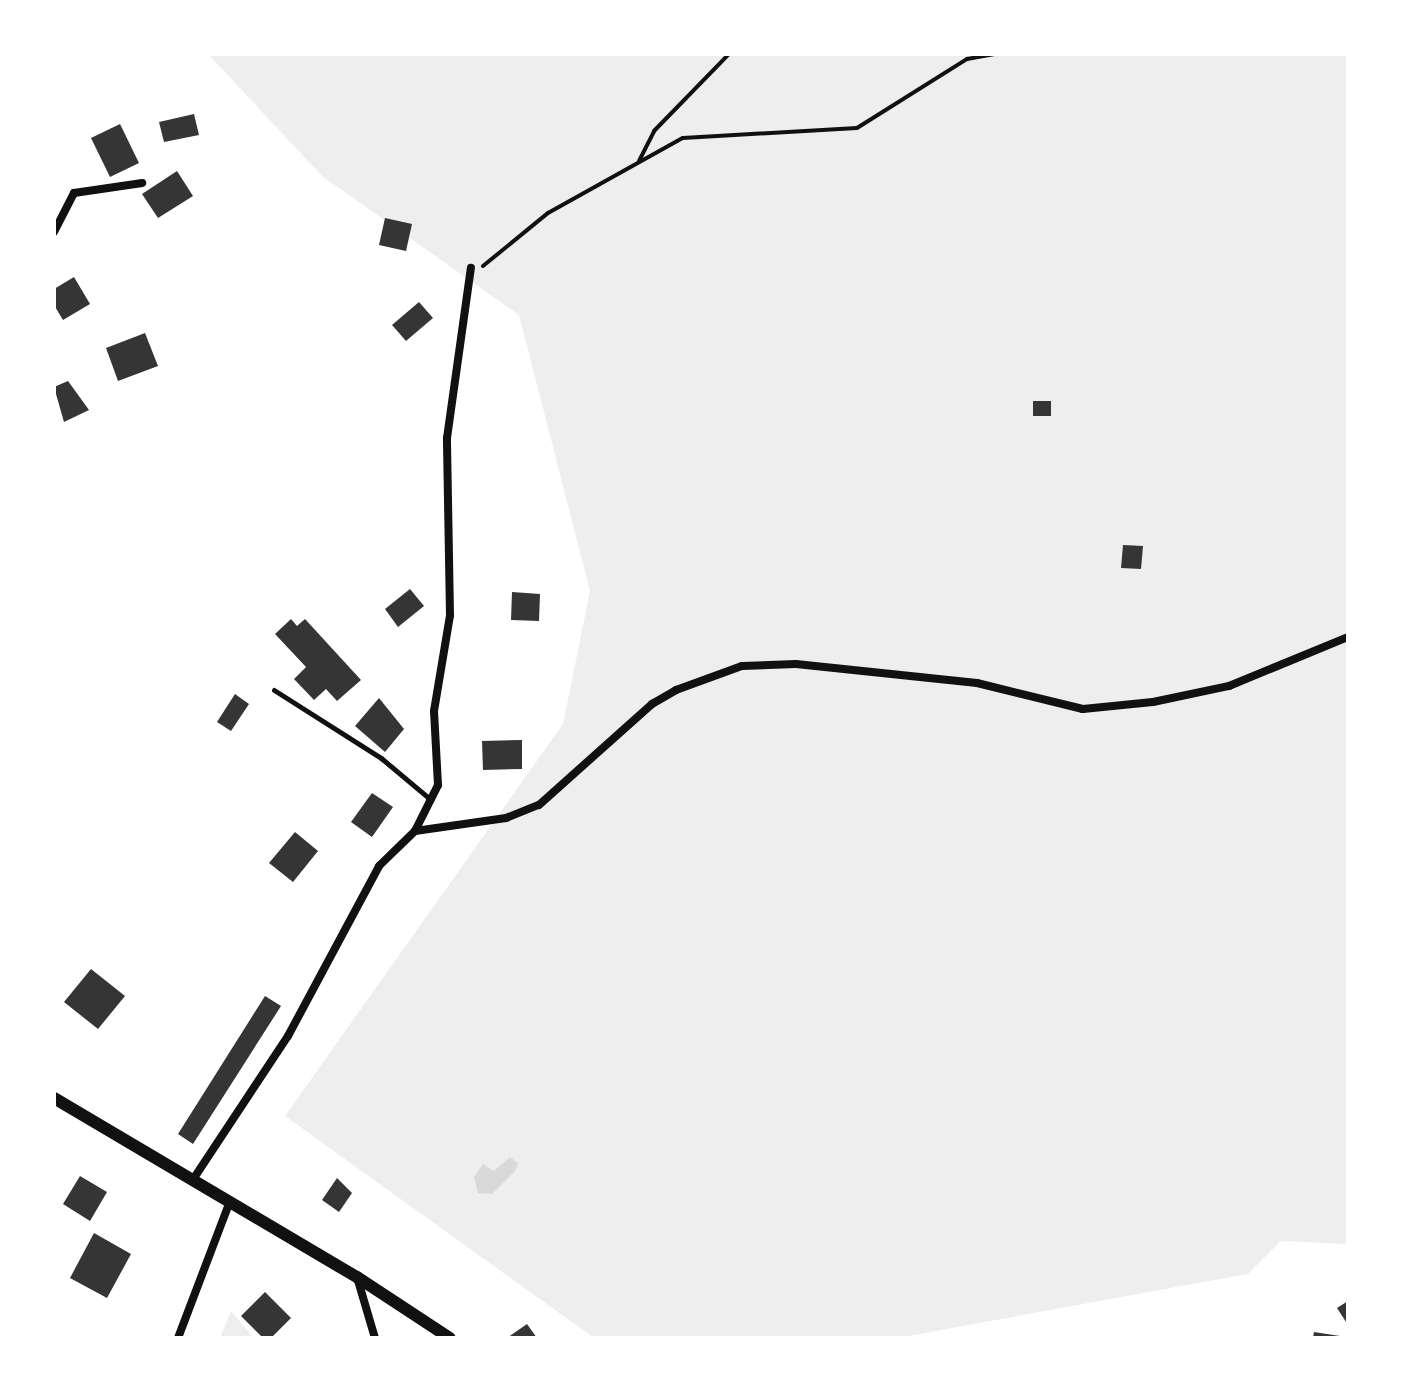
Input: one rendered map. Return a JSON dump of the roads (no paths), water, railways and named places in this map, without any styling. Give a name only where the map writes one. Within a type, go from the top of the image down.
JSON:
[{"type":"street","points":[[54,232],[74,193],[142,183]]},
{"type":"street","points":[[192,1181],[288,1036],[379,866],[415,831],[438,785],[434,711],[450,615],[447,438],[471,268]]},
{"type":"street","points":[[415,831],[506,818],[539,805],[652,704],[742,666],[898,672],[977,683],[1083,709],[1153,702],[1229,686],[1348,637]]},
{"type":"street","points":[[54,1098],[357,1277],[450,1338]]},
{"type":"street","points":[[178,1338],[229,1204]]},
{"type":"street","points":[[357,1277],[375,1338]]},
{"type":"lane","points":[[274,690],[381,758],[431,800]]}]
